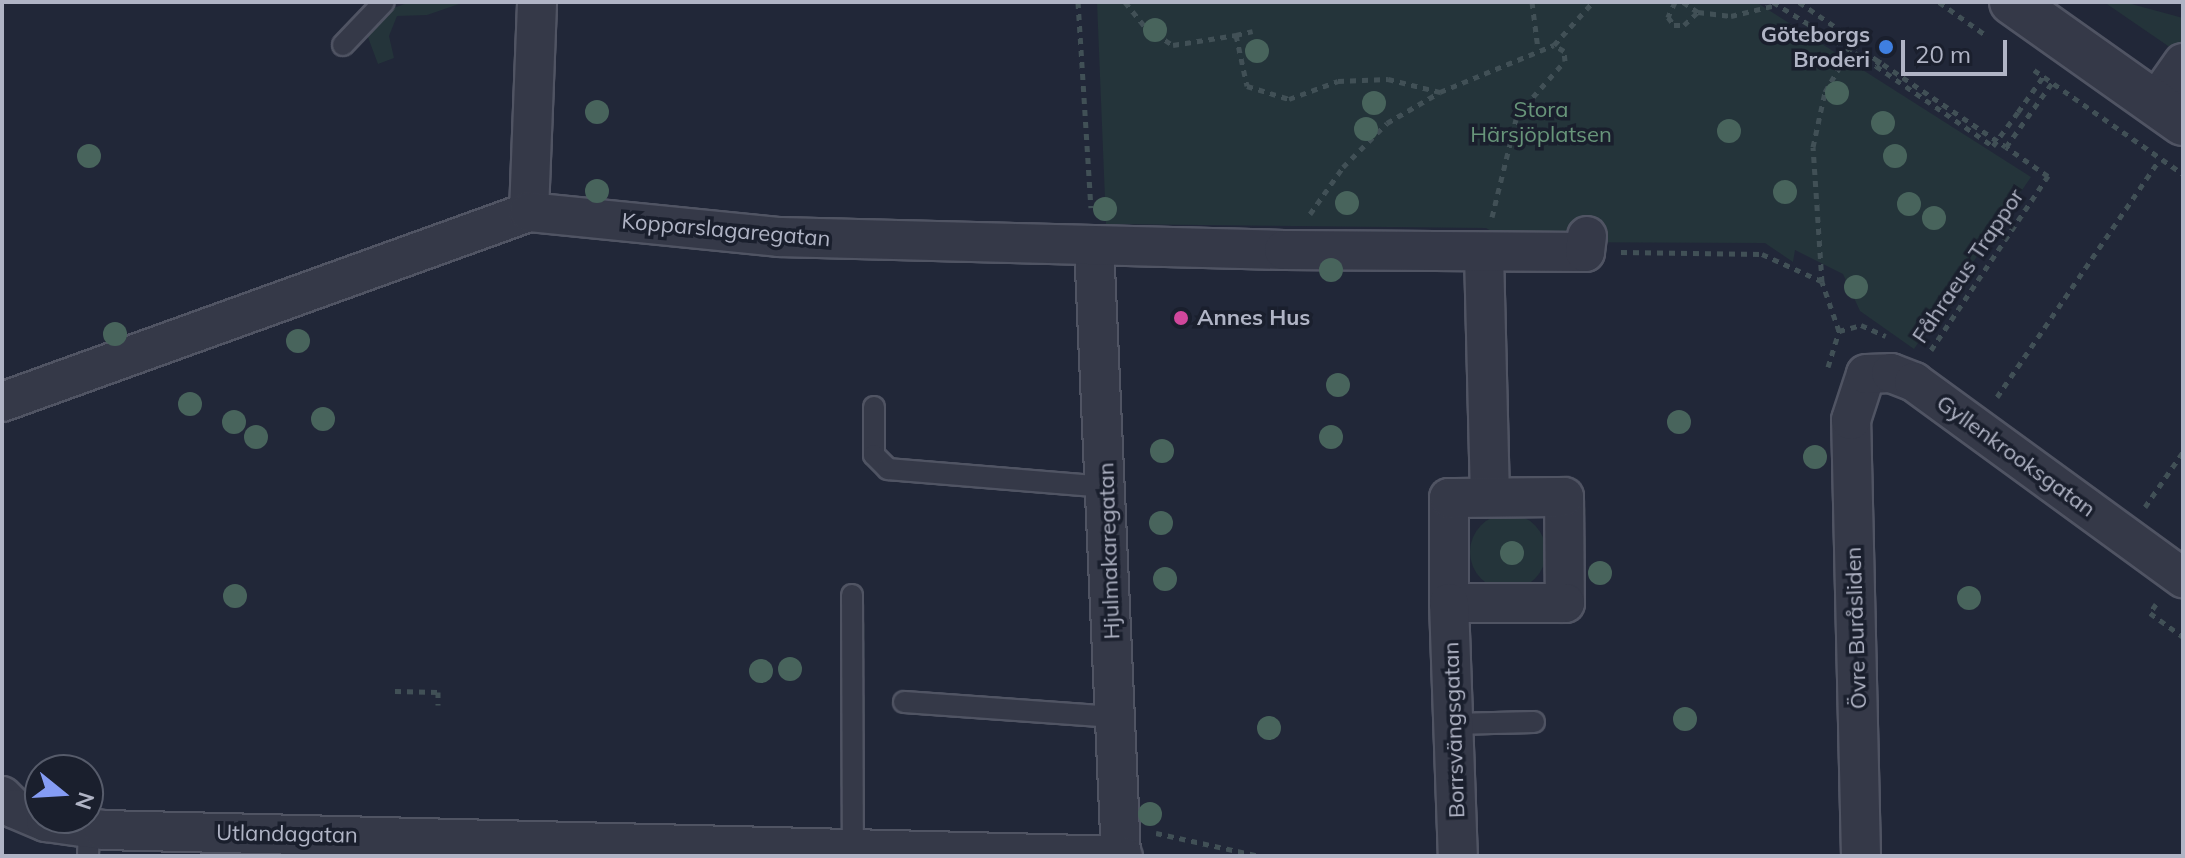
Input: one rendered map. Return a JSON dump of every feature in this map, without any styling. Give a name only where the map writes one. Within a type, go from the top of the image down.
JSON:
[{"type":"street","points":[[529,212],[537,2]]},
{"type":"street","points":[[2012,2],[2169,113],[2183,63]]},
{"type":"street","name":"Kopparslagaregatan","points":[[2,402],[529,212],[779,237],[1484,253],[1586,244]]},
{"type":"street","name":"Hjulmakaregatan","points":[[1094,245],[1108,487],[1114,717],[1122,847]]},
{"type":"street","points":[[1484,253],[1490,497]]},
{"type":"street","name":"Gyllenkrooksgatan","points":[[1853,400],[1866,374],[1877,371],[1914,382],[2171,590]]},
{"type":"street","name":"Övre Buråsliden","points":[[1853,400],[1861,856]]},
{"type":"street","name":"Borrsvängsgatan","points":[[1449,603],[1565,603],[1564,497],[1449,498],[1449,603],[1458,856]]},
{"type":"street","name":"Utlandagatan","points":[[2,796],[15,809],[94,838],[280,845],[853,847],[982,853],[1122,847]]},
{"type":"lane","points":[[343,45],[384,2]]},
{"type":"lane","points":[[874,407],[874,455],[888,469],[1108,487]]},
{"type":"lane","points":[[852,595],[853,847]]},
{"type":"lane","points":[[904,702],[1114,717]]},
{"type":"lane","points":[[1453,724],[1534,722]]},
{"type":"path","points":[[1078,2],[1094,245]]},
{"type":"path","points":[[1125,2],[1145,27],[1173,45],[1253,31]]},
{"type":"path","points":[[1532,2],[1538,49]]},
{"type":"path","points":[[1284,250],[1343,167],[1387,123],[1440,92],[1528,59],[1538,49],[1554,45],[1593,2]]},
{"type":"path","points":[[1675,2],[1668,17],[1674,25],[1684,25],[1698,12]]},
{"type":"path","points":[[1683,2],[1698,12],[1731,16],[1775,3],[1876,66],[1993,146],[2043,77]]},
{"type":"path","points":[[1799,2],[1880,59],[1876,66]]},
{"type":"path","points":[[1236,35],[1247,86],[1289,99],[1338,81],[1388,79],[1440,92]]},
{"type":"path","points":[[1839,331],[1822,282],[1813,147],[1825,92],[1853,44],[2006,147],[2052,83]]},
{"type":"path","points":[[1484,253],[1517,115],[1565,61],[1564,51],[1554,45]]},
{"type":"path","name":"Fåhraeus Trappor","points":[[1922,363],[2048,176],[2006,147]]},
{"type":"path","points":[[1988,410],[2159,160]]},
{"type":"path","points":[[1586,244],[1762,254],[1822,282]]},
{"type":"path","points":[[2137,518],[2183,452]]},
{"type":"path","points":[[2171,590],[2150,613],[2183,637]]},
{"type":"path","points":[[395,691],[438,692],[438,705]]},
{"type":"path","points":[[1122,847],[1137,822],[1153,833],[1260,856]]},
{"type":"green space","points":[[410,2],[465,2],[427,15],[397,16],[389,36],[394,58],[378,64],[366,32],[388,10]]},
{"type":"green space","name":"Stora Härsjöplatsen","points":[[1097,2],[1756,2],[2031,177],[1914,349],[1860,311],[1843,274],[1795,250],[1793,262],[1765,243],[1510,242],[1486,228],[1106,224]]},
{"type":"green space","points":[[2104,2],[2124,2],[2183,18],[2183,43],[2171,48]]},
{"type":"green space","points":[[1508,514],[1522,517],[1535,525],[1543,538],[1546,552],[1543,566],[1535,579],[1522,587],[1508,590],[1494,587],[1481,579],[1473,566],[1470,552],[1473,538],[1481,525],[1494,517]]},
{"type":"place","name":"Göteborgs Broderi","points":[[1886,47]]},
{"type":"place","name":"Annes Hus","points":[[1181,318]]}]
